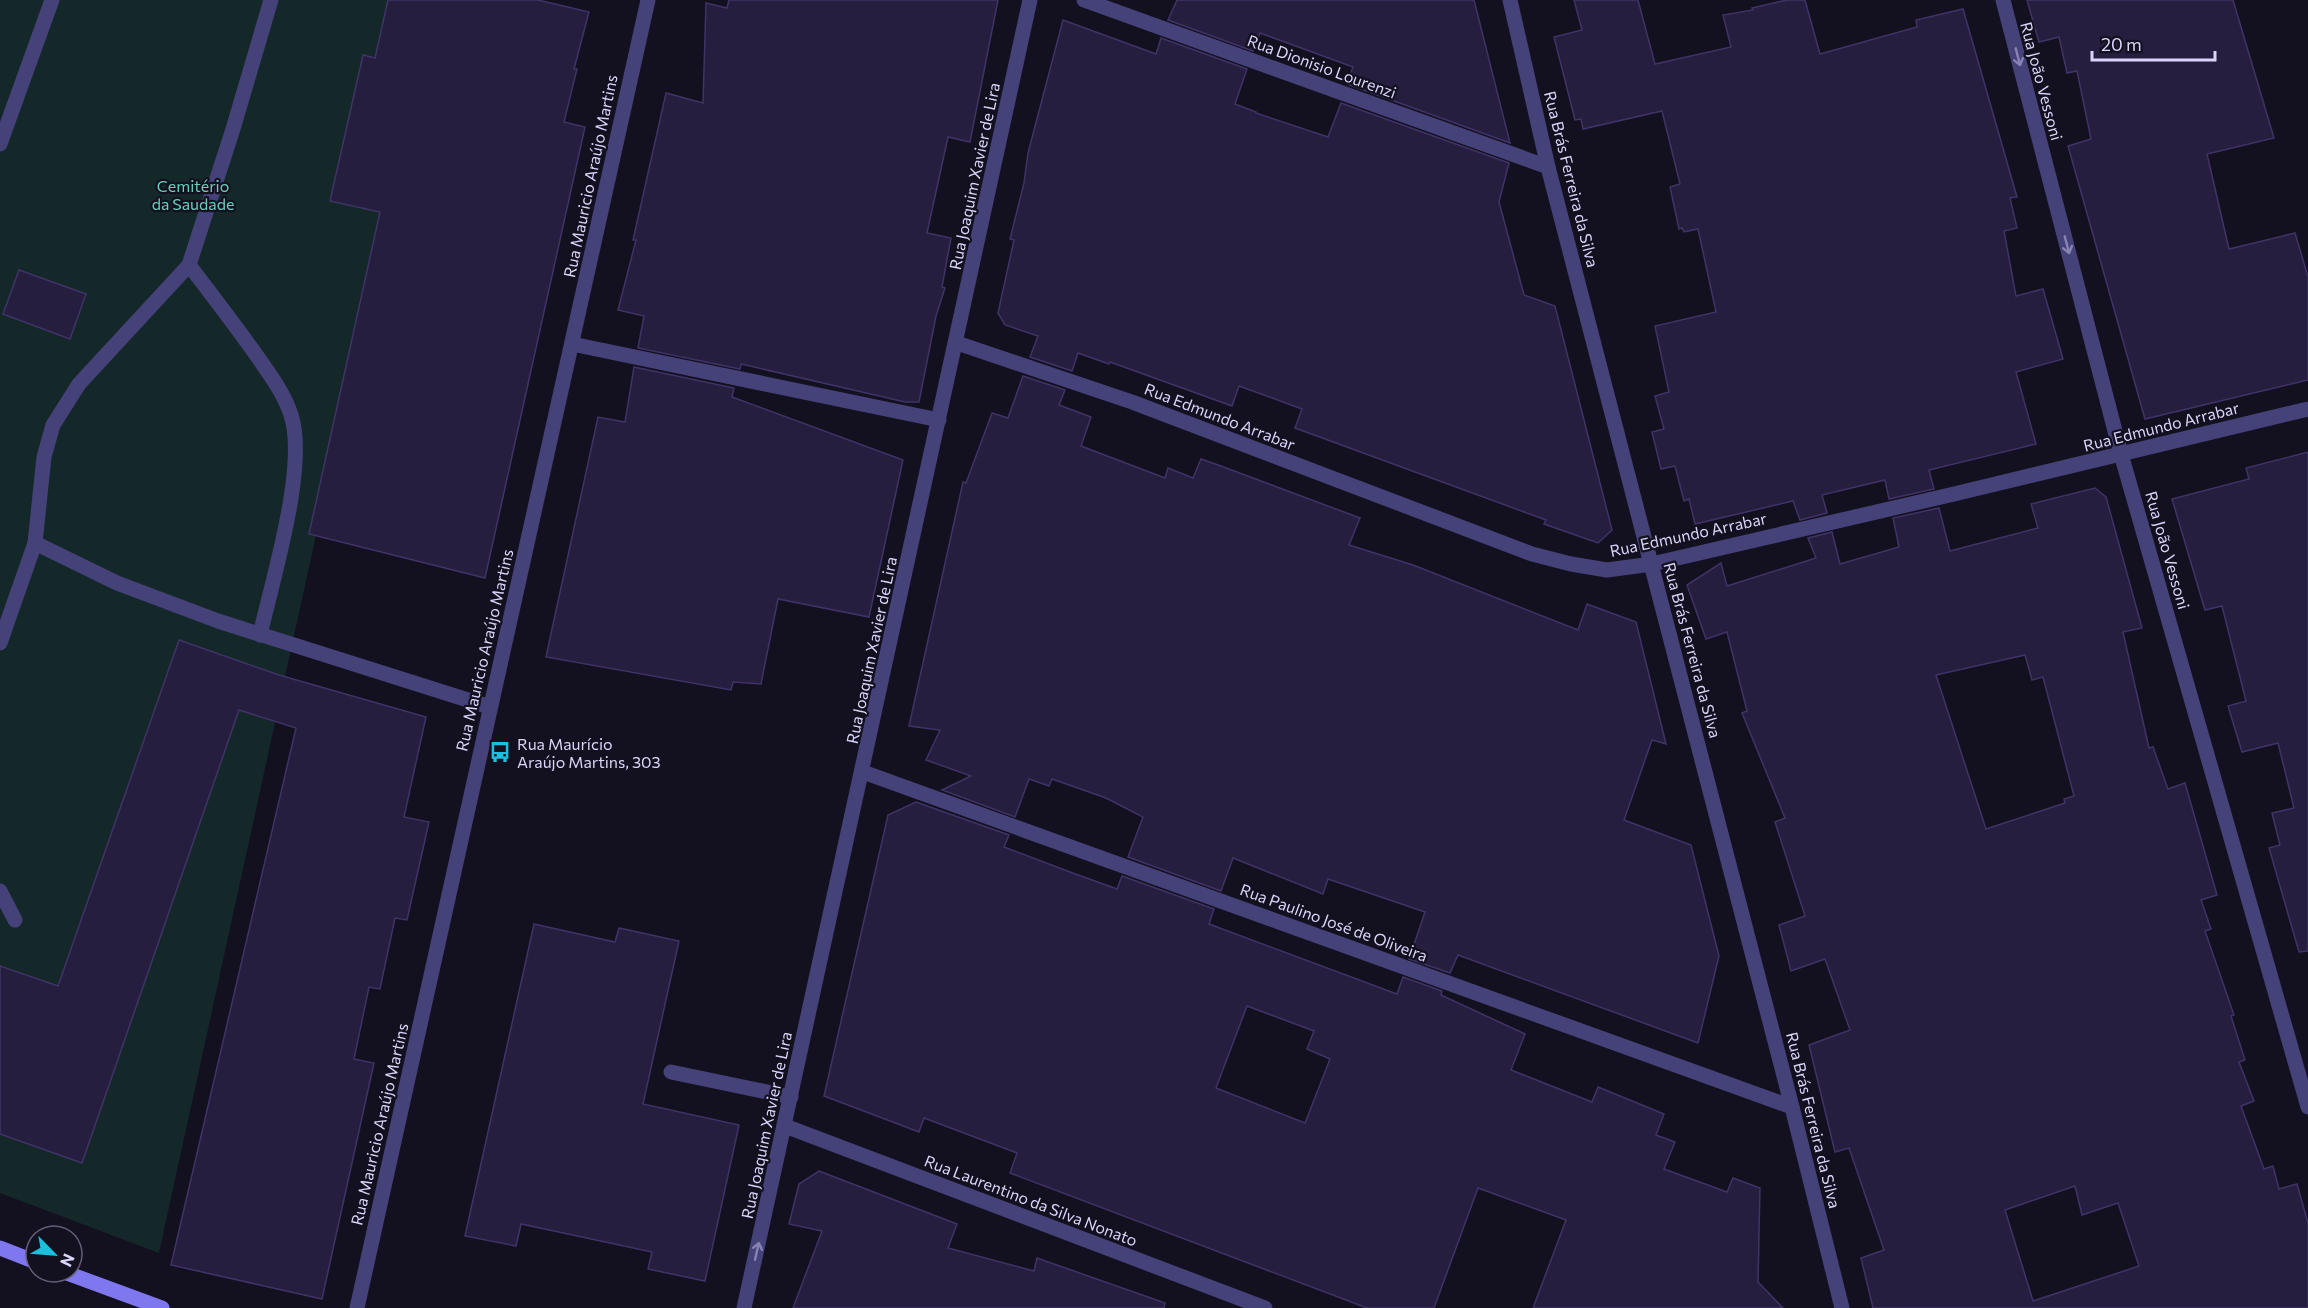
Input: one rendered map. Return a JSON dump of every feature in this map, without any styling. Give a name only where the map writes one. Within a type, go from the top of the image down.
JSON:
[{"type":"main road","points":[[0,1248],[24,1257]]},
{"type":"main road","points":[[84,1279],[162,1308]]},
{"type":"street","points":[[0,144],[52,0]]},
{"type":"street","points":[[0,643],[35,543],[44,457],[53,425],[79,384],[189,265],[233,129],[271,0]]},
{"type":"street","name":"Rua Mauricio Araújo Martins","points":[[357,1308],[648,0]]},
{"type":"street","name":"Rua Joaquim Xavier de Lira","points":[[744,1308],[957,343],[1030,0]]},
{"type":"street","name":"Rua Dionisio Lourenzi","points":[[1084,0],[1548,167]]},
{"type":"street","name":"Rua Brás Ferreira da Silva","points":[[1510,0],[1548,167],[1842,1308]]},
{"type":"street","name":"Rua João Vessoni","points":[[2003,0],[2121,454],[2308,1107]]},
{"type":"street","points":[[189,265],[229,315],[284,397],[292,418],[297,455],[288,516],[260,635]]},
{"type":"street","name":"Rua Edmundo Arrabar","points":[[957,343],[1132,402],[1532,554],[1607,570],[1652,564],[2308,409]]},
{"type":"street","points":[[572,344],[939,420]]},
{"type":"street","points":[[35,543],[144,594],[260,635],[490,707]]},
{"type":"street","name":"Rua Paulino José de Oliveira","points":[[863,772],[1792,1107]]},
{"type":"street","points":[[0,891],[15,920]]},
{"type":"street","points":[[671,1072],[791,1097]]},
{"type":"street","name":"Rua Laurentino da Silva Nonato","points":[[785,1126],[1265,1308]]},
{"type":"green space","name":"Cemitério da Saudade","points":[[0,0],[433,0],[159,1253],[0,1193]]},
{"type":"building","points":[[388,0],[538,0],[589,12],[574,69],[577,69],[564,122],[585,127],[485,578],[309,534],[380,212],[330,201],[363,55],[375,58]]},
{"type":"building","points":[[729,0],[998,0],[970,142],[948,137],[927,233],[951,238],[942,287],[945,288],[936,316],[919,402],[905,402],[741,364],[740,369],[638,348],[644,316],[618,310],[636,240],[633,240],[666,93],[703,103],[706,3],[727,8]]},
{"type":"building","points":[[1177,0],[1474,0],[1510,143],[1347,84],[1353,67],[1260,33],[1253,51],[1168,20]]},
{"type":"building","points":[[1574,0],[1638,0],[1655,64],[1731,47],[1723,15],[1753,10],[1752,8],[1787,0],[1805,0],[1820,54],[1917,27],[1916,20],[1963,9],[2017,197],[2010,198],[2017,228],[2004,231],[2016,296],[2043,289],[2063,359],[2016,372],[2036,444],[1929,470],[1934,489],[1889,499],[1885,480],[1822,495],[1827,513],[1800,520],[1793,501],[1695,524],[1689,499],[1684,501],[1675,466],[1661,469],[1652,432],[1664,429],[1655,396],[1669,392],[1655,326],[1716,312],[1698,229],[1684,232],[1682,228],[1679,229],[1670,187],[1680,184],[1662,111],[1583,129],[1581,119],[1575,120],[1554,37],[1582,30]]},
{"type":"building","points":[[2027,0],[2233,0],[2274,138],[2207,154],[2229,249],[2295,233],[2308,277],[2308,380],[2145,419],[2068,146],[2091,139],[2077,71],[2067,73],[2059,37],[2039,42]]},
{"type":"building","points":[[1063,20],[1156,54],[1161,38],[1247,69],[1235,104],[1328,137],[1341,103],[1509,163],[1499,202],[1524,295],[1555,306],[1612,530],[1598,543],[1544,524],[1546,520],[1295,428],[1302,409],[1239,386],[1232,406],[1110,362],[1109,364],[1078,353],[1072,371],[1030,357],[1038,336],[1005,325],[998,313],[1014,240],[1010,239],[1024,183],[1028,153]]},
{"type":"building","points":[[19,270],[86,294],[70,339],[3,314]]},
{"type":"building","points":[[634,367],[734,388],[732,397],[903,460],[869,617],[778,599],[761,684],[733,682],[731,690],[546,657],[598,417],[625,422]]},
{"type":"building","points":[[1023,376],[1065,390],[1059,405],[1091,417],[1081,446],[1165,478],[1168,468],[1193,478],[1201,459],[1221,466],[1360,518],[1349,545],[1413,565],[1578,630],[1587,604],[1636,622],[1666,744],[1652,740],[1624,820],[1691,845],[1719,956],[1698,1043],[1458,955],[1450,973],[1409,959],[1425,912],[1328,879],[1323,894],[1233,858],[1221,891],[1128,857],[1143,817],[1106,798],[1052,779],[1049,786],[1029,779],[1015,817],[942,790],[971,776],[926,760],[940,730],[909,726],[963,482],[966,483],[992,413],[1008,418]]},
{"type":"building","points":[[2308,452],[2308,951],[2299,952],[2269,848],[2280,845],[2272,813],[2294,808],[2278,743],[2242,752],[2228,706],[2246,701],[2222,606],[2205,610],[2172,499],[2249,479],[2246,468]]},
{"type":"building","points":[[2095,488],[2106,497],[2142,628],[2123,632],[2149,748],[2153,747],[2168,789],[2185,783],[2217,895],[2201,900],[2211,929],[2205,931],[2234,1015],[2231,1016],[2245,1060],[2239,1062],[2254,1101],[2241,1106],[2264,1169],[2273,1166],[2279,1189],[2297,1184],[2308,1223],[2308,1308],[1873,1308],[1861,1258],[1884,1250],[1849,1148],[1835,1152],[1809,1045],[1850,1030],[1825,959],[1791,971],[1779,925],[1805,916],[1775,822],[1785,818],[1742,713],[1747,711],[1727,632],[1706,639],[1687,585],[1721,563],[1727,586],[1816,558],[1808,538],[1832,532],[1840,564],[1899,547],[1893,518],[1939,508],[1950,551],[2038,528],[2031,504]],"holes":[[[2025,655],[2032,680],[2043,677],[2074,796],[2064,799],[2065,803],[1986,829],[1936,675]],[[2075,1186],[2082,1215],[2118,1203],[2139,1266],[2033,1301],[2005,1210]]]},
{"type":"building","points":[[179,640],[279,675],[426,717],[404,817],[429,822],[407,920],[395,918],[380,989],[369,987],[354,1059],[374,1063],[322,1299],[171,1265],[296,728],[239,710],[82,1163],[0,1134],[0,966],[58,986]]},
{"type":"building","points":[[916,802],[1009,835],[1004,847],[1117,889],[1122,876],[1214,909],[1209,924],[1397,994],[1403,977],[1442,991],[1441,995],[1525,1034],[1511,1070],[1592,1102],[1598,1087],[1664,1114],[1656,1135],[1675,1142],[1664,1169],[1727,1192],[1733,1178],[1760,1188],[1758,1282],[1783,1308],[1533,1308],[1566,1220],[1478,1188],[1434,1308],[1367,1308],[1010,1173],[1017,1153],[924,1118],[919,1132],[824,1096],[888,815]],"holes":[[[1247,1006],[1314,1031],[1307,1049],[1330,1059],[1305,1123],[1216,1088]]]},
{"type":"building","points":[[534,924],[615,942],[619,928],[679,941],[643,1104],[739,1125],[705,1281],[648,1269],[652,1252],[521,1224],[516,1246],[465,1236]]},
{"type":"building","points":[[819,1171],[957,1224],[948,1248],[1034,1271],[1037,1258],[1165,1303],[1164,1308],[793,1308],[822,1231],[789,1224],[799,1184]]},
{"type":"place","name":"Rua Maurício Araújo Martins, 303","points":[[500,752]]}]
